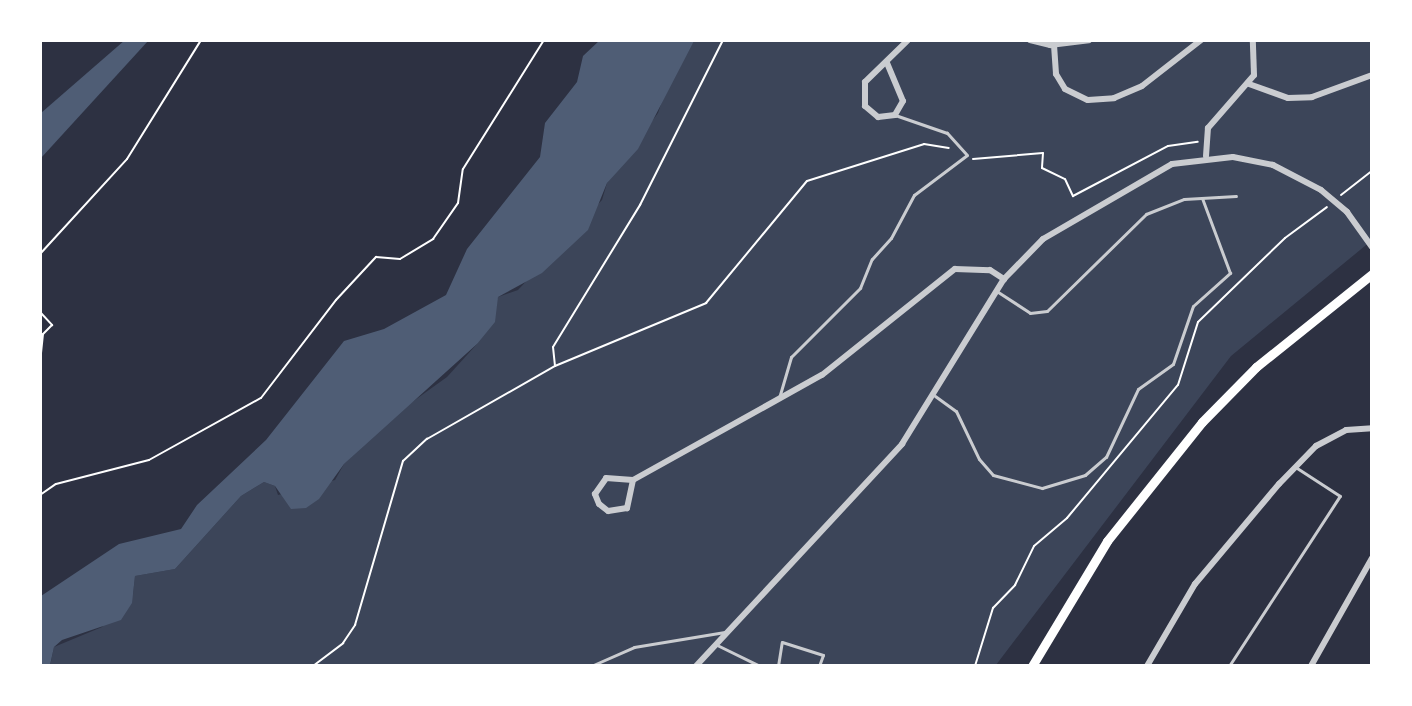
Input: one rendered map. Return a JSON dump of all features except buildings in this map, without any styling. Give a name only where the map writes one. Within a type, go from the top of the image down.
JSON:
[{"type":"main road","points":[[1032,666],[1101,550],[1195,430],[1256,367],[1371,274]]},
{"type":"street","points":[[887,63],[903,101],[895,115],[870,114],[862,95],[865,82],[908,40]]},
{"type":"street","points":[[1030,40],[1054,45],[1089,40]]},
{"type":"street","points":[[1054,45],[1056,74],[1065,89],[1088,100],[1114,98],[1142,86],[1201,40]]},
{"type":"street","points":[[1206,156],[1204,142],[1208,128],[1249,84],[1253,40]]},
{"type":"street","points":[[1249,84],[1288,99],[1312,98],[1371,75]]},
{"type":"street","points":[[696,666],[725,632],[902,444],[935,396],[1004,279],[1043,239],[1129,186],[1172,164],[1206,156],[1273,165],[1334,201],[1371,247]]},
{"type":"street","points":[[633,480],[627,508],[608,511],[599,504],[595,494],[606,478],[633,480],[822,375],[955,268],[981,268],[1004,279]]},
{"type":"street","points":[[1147,666],[1195,584],[1295,467],[1316,446],[1346,430],[1371,428]]},
{"type":"street","points":[[1311,666],[1371,558]]},
{"type":"lane","points":[[778,400],[791,357],[860,288],[872,259],[891,238],[914,195],[929,178],[965,158],[963,148],[947,133],[895,115]]},
{"type":"lane","points":[[996,291],[1030,313],[1047,311],[1146,214],[1166,204],[1202,198],[1236,196]]},
{"type":"lane","points":[[935,396],[956,411],[993,475],[1042,488],[1085,475],[1106,457],[1138,389],[1173,364],[1193,306],[1230,273],[1202,198]]},
{"type":"lane","points":[[1229,666],[1340,496],[1295,467]]},
{"type":"lane","points":[[591,666],[634,647],[725,632]]},
{"type":"lane","points":[[778,666],[782,642],[823,655],[819,666]]},
{"type":"lane","points":[[715,645],[760,666]]},
{"type":"path","points":[[40,254],[127,159],[201,40]]},
{"type":"path","points":[[40,495],[56,484],[149,460],[261,398],[336,300],[376,257],[400,259],[433,238],[458,203],[469,158],[544,40]]},
{"type":"path","points":[[555,366],[553,346],[640,205],[723,40]]},
{"type":"path","points":[[313,666],[343,644],[355,625],[403,461],[428,439],[555,366],[706,303],[807,181],[924,144],[945,146],[965,158],[1043,153],[1042,168],[1060,175],[1073,196],[1168,146],[1204,142]]},
{"type":"path","points":[[975,666],[993,608],[1015,585],[1034,546],[1067,518],[1142,435],[1178,385],[1198,322],[1285,238],[1371,171]]},
{"type":"path","points":[[40,312],[51,325],[43,333],[40,363]]},
{"type":"shaded area","points":[[125,40],[148,41],[41,158],[41,113]]},
{"type":"shaded area","points":[[600,40],[694,41],[638,149],[607,183],[588,230],[542,273],[498,297],[495,322],[477,344],[344,464],[319,499],[306,508],[291,509],[275,486],[264,482],[241,496],[175,569],[135,576],[132,603],[121,620],[62,640],[54,647],[50,665],[41,665],[41,596],[119,544],[181,529],[197,505],[266,440],[344,341],[384,329],[446,295],[467,249],[540,157],[545,123],[577,82],[583,56]]},
{"type":"shaded area","points":[[694,41],[1371,41],[1371,241],[1231,356],[996,665],[50,666],[54,647],[102,627],[133,594],[135,576],[175,569],[241,496],[264,482],[275,486],[278,495],[335,480],[344,464],[401,410],[447,377],[477,344],[498,297],[518,290],[602,200],[607,183],[658,113],[669,80]]}]
